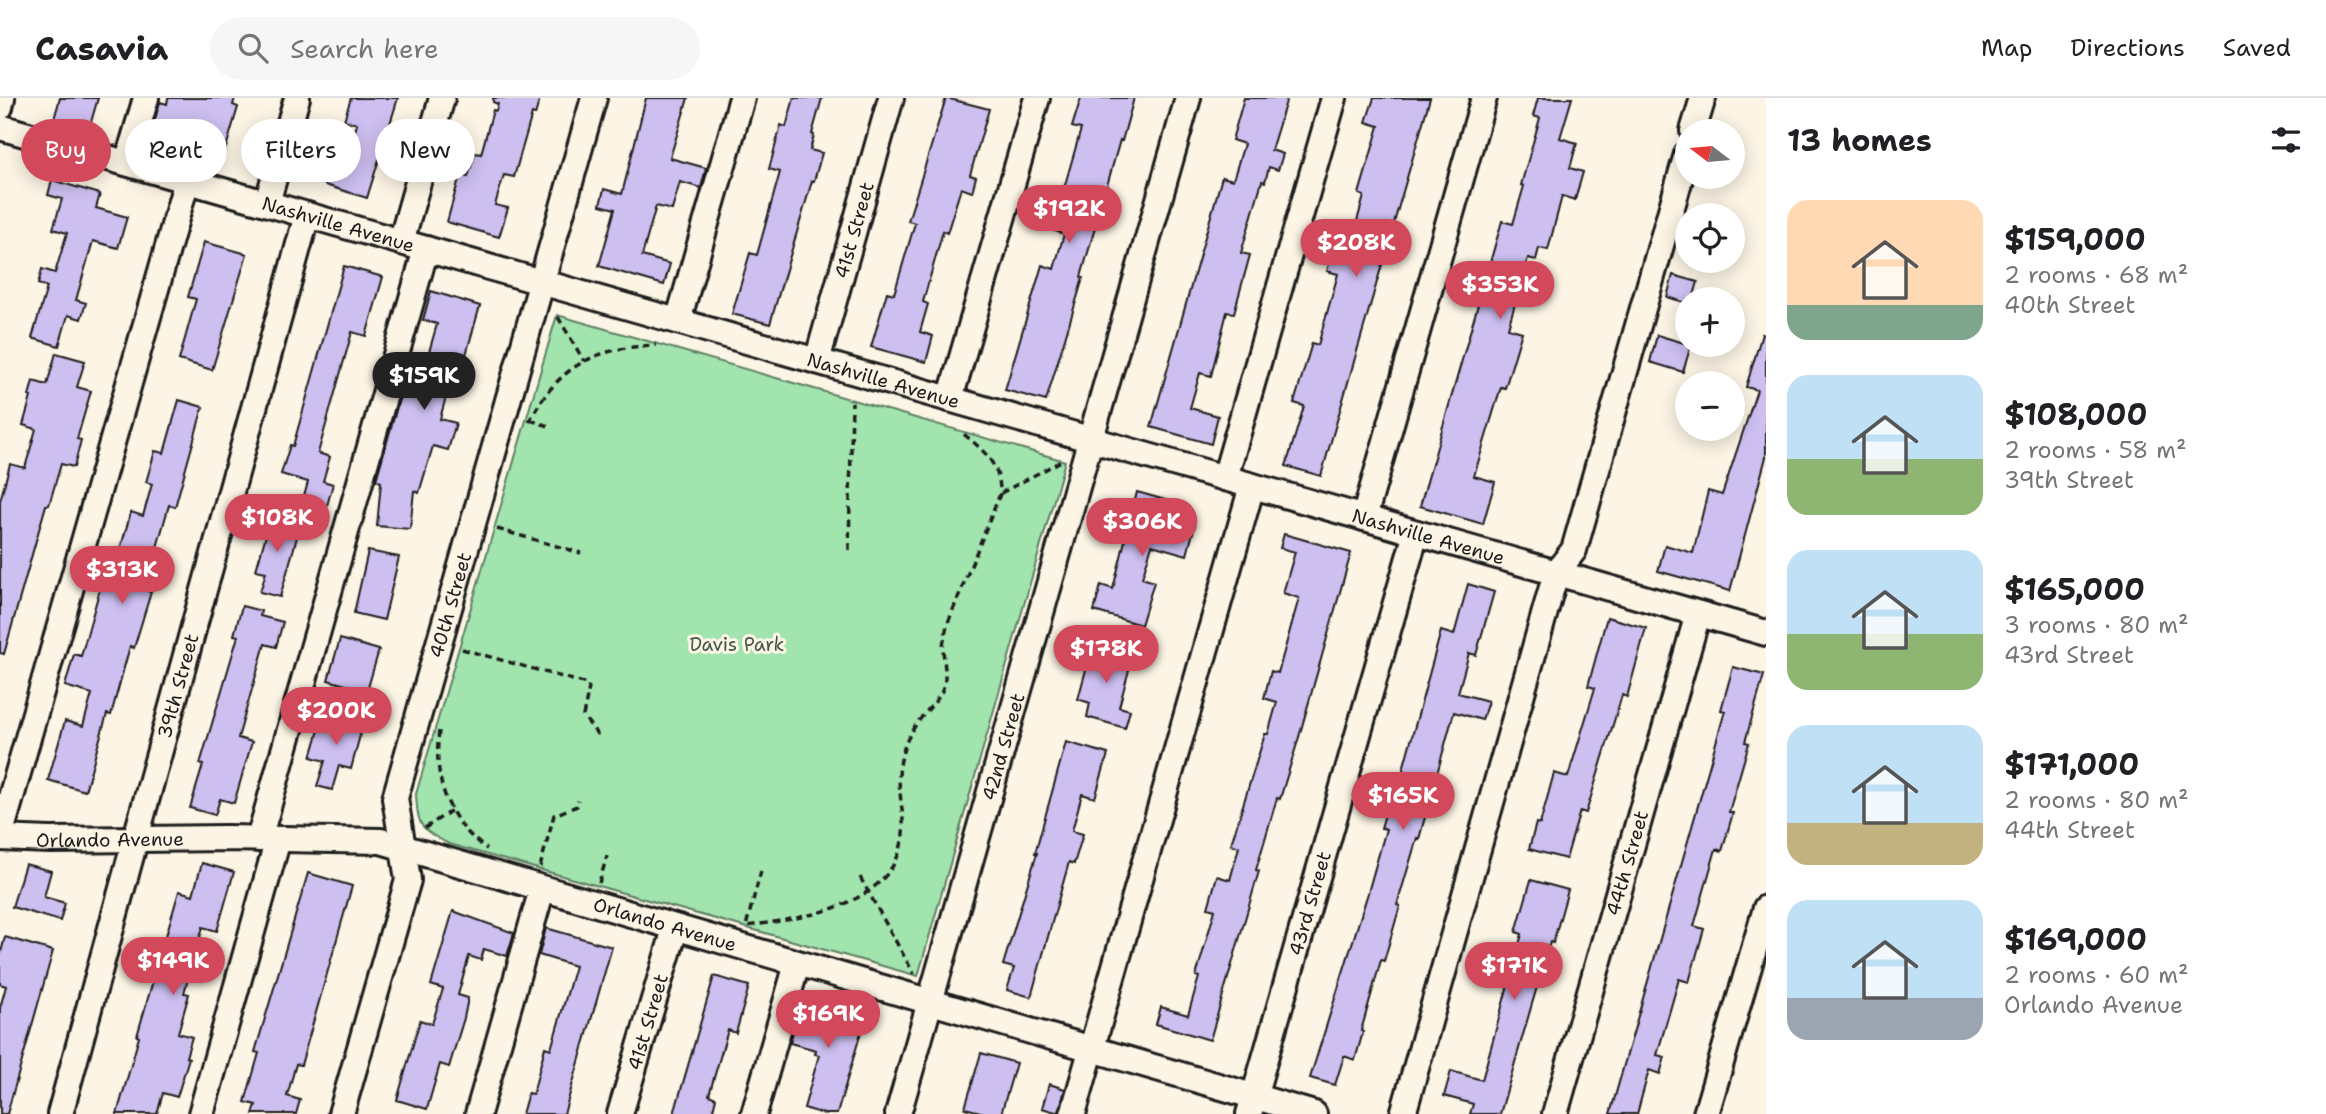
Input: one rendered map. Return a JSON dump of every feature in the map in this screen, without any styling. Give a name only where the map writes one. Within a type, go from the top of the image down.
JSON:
[{"type":"street","points":[[0,107],[2,98]]},
{"type":"street","points":[[140,119],[146,98]]},
{"type":"street","points":[[267,203],[297,98]]},
{"type":"street","points":[[401,242],[443,98]]},
{"type":"street","name":"40th Street","points":[[341,1114],[408,880],[395,798],[594,98]]},
{"type":"street","points":[[678,321],[742,98]]},
{"type":"street","name":"41st Street","points":[[817,361],[891,98]]},
{"type":"street","points":[[950,399],[1037,98]]},
{"type":"street","name":"42nd Street","points":[[898,1114],[1188,98]]},
{"type":"street","points":[[1225,478],[1334,98]]},
{"type":"street","points":[[1364,518],[1484,98]]},
{"type":"street","points":[[1697,119],[1703,98]]},
{"type":"street","name":"Nashville Avenue","points":[[0,127],[125,162]]},
{"type":"street","points":[[0,837],[186,182]]},
{"type":"street","name":"Nashville Avenue","points":[[194,182],[1766,633]]},
{"type":"street","points":[[1404,1114],[1556,573],[1574,550],[1677,189]]},
{"type":"street","name":"39th Street","points":[[60,1114],[307,215]]},
{"type":"street","points":[[201,1114],[269,839],[426,249]]},
{"type":"street","points":[[1073,1114],[1252,486]]},
{"type":"street","name":"43rd Street","points":[[1252,1106],[1416,533]]},
{"type":"street","name":"44th Street","points":[[1555,1114],[1698,614]]},
{"type":"street","name":"Orlando Avenue","points":[[0,837],[381,841],[541,879],[675,929],[1091,1050],[1252,1106],[1314,1114]]},
{"type":"street","points":[[478,1114],[541,879]]},
{"type":"street","points":[[1706,1114],[1766,908]]},
{"type":"street","name":"41st Street","points":[[620,1114],[675,929]]},
{"type":"street","points":[[754,1114],[797,964]]},
{"type":"path","points":[[558,317],[584,361]]},
{"type":"path","points":[[552,427],[529,421],[553,385],[566,372],[584,361],[622,348],[656,345]]},
{"type":"path","points":[[849,550],[852,402]]},
{"type":"path","points":[[761,871],[746,926],[826,910],[868,892],[881,881],[900,849],[903,832],[899,776],[904,749],[910,734],[941,693],[946,681],[943,644],[947,625],[1000,494],[995,467],[978,446],[962,433]]},
{"type":"path","points":[[1000,494],[1061,461]]},
{"type":"path","points":[[497,529],[581,554]]},
{"type":"path","points":[[463,649],[587,684],[589,688],[583,716],[597,734],[596,738]]},
{"type":"path","points":[[439,731],[437,767],[442,789],[465,828],[488,849]]},
{"type":"path","points":[[541,879],[554,815],[577,806],[578,800]]},
{"type":"path","points":[[425,828],[452,810]]},
{"type":"path","points":[[599,885],[607,856]]},
{"type":"path","points":[[860,877],[915,974]]},
{"type":"green space","name":"Davis Park","points":[[557,315],[1065,461],[918,976],[449,844],[422,826],[416,794]]},
{"type":"building","points":[[60,98],[98,98],[92,119],[54,119]]},
{"type":"building","points":[[168,98],[235,98],[233,105],[238,107],[227,144],[227,119],[155,119],[160,102],[167,104]]},
{"type":"building","points":[[351,98],[398,98],[391,119],[375,119],[375,172],[367,198],[325,185],[326,182],[361,182],[361,119],[344,119]]},
{"type":"building","points":[[493,98],[540,98],[535,115],[532,114],[514,177],[504,175],[495,205],[508,208],[499,237],[447,222],[458,182],[475,182],[475,153],[481,154],[493,110],[496,111],[498,104],[493,102]]},
{"type":"building","points":[[646,98],[688,98],[670,158],[706,168],[701,188],[680,182],[672,210],[656,206],[642,256],[670,264],[664,285],[599,266],[615,209],[600,205],[604,189],[622,194]]},
{"type":"building","points":[[794,98],[822,98],[810,150],[822,153],[770,324],[732,314],[750,253],[757,255],[780,172],[769,169],[781,125],[786,127]]},
{"type":"building","points":[[946,98],[989,109],[970,175],[976,177],[972,192],[961,188],[947,233],[943,231],[923,302],[928,304],[920,332],[933,336],[926,362],[871,347],[887,292],[894,294],[915,223],[908,221]]},
{"type":"building","points":[[1081,98],[1134,98],[1046,401],[1005,390],[1042,265],[1054,269],[1064,234],[1052,230],[1081,129],[1072,127]]},
{"type":"building","points":[[1244,98],[1287,98],[1271,150],[1283,154],[1278,170],[1269,167],[1265,182],[1262,181],[1241,253],[1250,255],[1234,313],[1227,312],[1211,376],[1200,373],[1190,408],[1218,416],[1211,444],[1151,427],[1222,177],[1233,180],[1244,144],[1232,140]]},
{"type":"building","points":[[1374,98],[1430,98],[1321,476],[1286,466],[1304,406],[1294,403],[1312,343],[1318,345],[1338,274],[1327,271],[1335,242],[1350,246],[1364,196],[1359,194],[1379,126],[1366,122]]},
{"type":"building","points":[[1538,98],[1572,98],[1560,138],[1577,143],[1570,168],[1583,172],[1575,200],[1562,196],[1548,250],[1539,248],[1536,260],[1528,258],[1508,328],[1522,332],[1505,388],[1501,387],[1474,476],[1495,482],[1483,524],[1420,506],[1502,221],[1513,224],[1524,186],[1521,185],[1540,118],[1533,116]]},
{"type":"building","points":[[51,182],[59,182],[100,194],[96,208],[127,217],[118,248],[93,241],[76,300],[86,303],[81,319],[68,315],[59,346],[32,338],[47,287],[38,284],[42,269],[55,273],[67,233],[53,229],[62,199],[48,195]]},
{"type":"building","points":[[204,242],[247,254],[212,370],[179,360],[196,299],[188,297]]},
{"type":"building","points":[[344,266],[383,277],[366,336],[352,332],[318,453],[330,457],[323,481],[333,484],[323,520],[299,514],[308,482],[281,474],[290,445],[293,446]]},
{"type":"building","points":[[1673,275],[1698,282],[1697,287],[1675,287],[1675,299],[1667,297]]},
{"type":"building","points":[[431,291],[480,306],[463,365],[455,363],[440,419],[456,423],[448,450],[433,446],[419,493],[414,491],[410,529],[377,526],[381,482],[376,480],[401,393],[409,396],[414,378],[421,380],[437,324],[423,320]]},
{"type":"building","points":[[1762,334],[1766,335],[1766,457],[1730,591],[1658,571],[1665,545],[1693,553],[1708,491],[1722,495],[1740,441],[1745,441],[1745,426],[1757,390],[1746,387]]},
{"type":"building","points":[[1657,335],[1675,340],[1675,357],[1687,357],[1683,371],[1650,362]]},
{"type":"building","points":[[56,353],[85,361],[77,387],[91,391],[77,439],[81,440],[74,467],[61,464],[49,505],[46,505],[4,654],[0,653],[0,501],[10,464],[25,468],[36,429],[23,425],[33,381],[47,385]]},
{"type":"building","points":[[179,400],[203,407],[175,507],[169,505],[145,590],[151,592],[134,648],[130,646],[111,715],[107,714],[85,791],[48,780],[65,721],[83,726],[92,694],[65,686],[74,654],[81,656],[103,578],[111,581],[131,512],[143,516],[152,484],[146,482],[155,451],[164,453]]},
{"type":"building","points":[[1137,492],[1169,501],[1165,516],[1195,525],[1187,555],[1152,545],[1142,578],[1154,582],[1141,625],[1094,611],[1101,585],[1113,589]]},
{"type":"building","points":[[272,514],[301,523],[280,597],[260,592],[266,572],[256,570]]},
{"type":"building","points":[[1284,534],[1351,553],[1299,737],[1280,799],[1277,798],[1256,870],[1259,871],[1210,1040],[1156,1024],[1161,1007],[1188,1015],[1215,910],[1208,908],[1217,876],[1230,880],[1239,847],[1231,844],[1277,702],[1264,698],[1271,671],[1278,673],[1299,598],[1283,593],[1295,552],[1280,548]]},
{"type":"building","points":[[368,551],[399,557],[384,620],[354,613]]},
{"type":"building","points":[[1468,584],[1494,592],[1476,655],[1469,653],[1458,693],[1488,701],[1482,720],[1454,712],[1419,839],[1417,838],[1397,905],[1400,906],[1384,961],[1381,960],[1355,1060],[1344,1056],[1335,1085],[1310,1078],[1367,896],[1386,829],[1381,828],[1394,783],[1399,784],[1441,631],[1454,635]]},
{"type":"building","points":[[242,606],[261,611],[260,616],[283,622],[276,647],[265,644],[238,738],[252,742],[234,803],[220,799],[215,815],[190,808],[203,765],[200,764],[238,636],[234,635]]},
{"type":"building","points":[[1607,617],[1646,628],[1627,697],[1622,695],[1586,813],[1580,811],[1566,859],[1529,849],[1536,823],[1540,824],[1554,773],[1568,777],[1595,688],[1588,686]]},
{"type":"building","points":[[340,639],[379,650],[367,691],[328,680]]},
{"type":"building","points":[[1093,644],[1133,655],[1119,707],[1130,710],[1125,728],[1087,717],[1090,703],[1078,699]]},
{"type":"building","points":[[1733,667],[1764,675],[1745,742],[1749,743],[1729,812],[1733,813],[1722,851],[1716,849],[1694,926],[1704,929],[1689,982],[1679,979],[1657,1055],[1665,1057],[1660,1074],[1649,1070],[1637,1114],[1610,1114],[1725,711],[1721,710]]},
{"type":"building","points":[[324,713],[363,724],[351,769],[339,766],[332,790],[317,786],[325,761],[311,757]]},
{"type":"building","points":[[1066,742],[1108,754],[1095,798],[1082,794],[1072,831],[1083,834],[1074,864],[1069,862],[1031,997],[1007,990],[1014,968],[1003,965],[1037,853]]},
{"type":"building","points":[[202,863],[234,872],[217,931],[203,927],[184,993],[189,994],[178,1033],[192,1037],[186,1057],[189,1058],[177,1097],[163,1093],[157,1114],[117,1114],[179,891],[193,895]]},
{"type":"building","points":[[25,864],[51,871],[44,897],[65,903],[60,921],[12,907]]},
{"type":"building","points":[[308,873],[352,886],[301,1065],[296,1064],[287,1096],[300,1100],[296,1114],[253,1114],[256,1105],[245,1102],[259,1053],[255,1052]]},
{"type":"building","points":[[1531,880],[1568,890],[1553,943],[1550,942],[1500,1114],[1470,1114],[1473,1104],[1444,1096],[1451,1071],[1482,1080],[1522,934],[1516,932]]},
{"type":"building","points":[[453,911],[514,933],[507,956],[484,949],[481,960],[469,956],[458,995],[468,998],[464,1018],[449,1067],[440,1064],[427,1109],[397,1100],[420,1020],[432,1024],[443,989],[431,985]]},
{"type":"building","points":[[546,928],[612,947],[564,1114],[522,1114],[528,1093],[533,1094],[545,1047],[551,1049],[575,966],[539,955]]},
{"type":"building","points":[[5,937],[53,951],[7,1114],[0,1114],[0,1008],[6,986],[0,984],[0,956]]},
{"type":"building","points":[[714,976],[749,986],[736,1033],[728,1030],[709,1095],[716,1098],[712,1114],[674,1114]]},
{"type":"building","points":[[804,994],[866,1015],[837,1114],[824,1114],[804,1108],[819,1055],[815,1054],[816,1050],[790,1043]]},
{"type":"building","points":[[981,1053],[1016,1063],[1001,1114],[988,1114],[965,1108]]},
{"type":"building","points":[[1049,1084],[1065,1089],[1059,1113],[1042,1108]]}]
